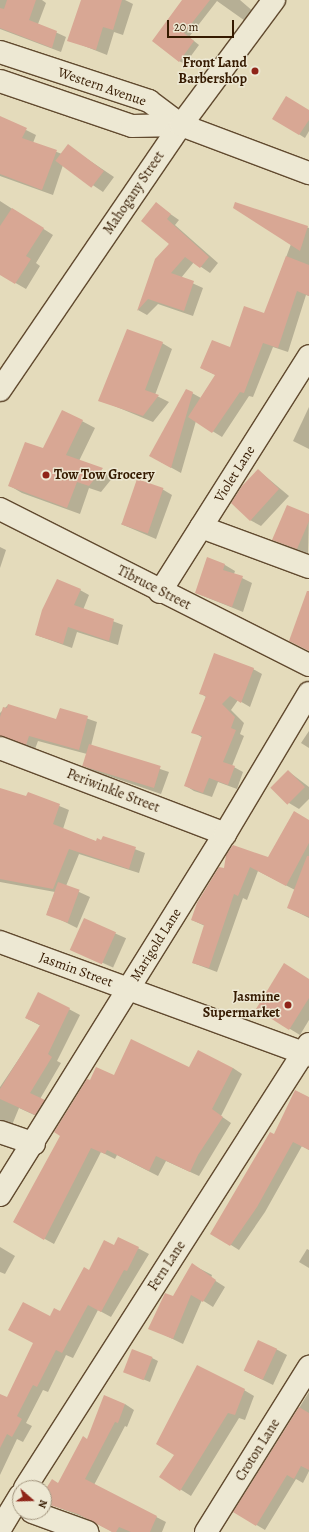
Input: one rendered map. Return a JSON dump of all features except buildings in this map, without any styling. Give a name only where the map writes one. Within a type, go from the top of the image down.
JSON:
[{"type":"street","name":"Mahogany Street","points":[[0,390],[181,125],[274,0]]},
{"type":"street","name":"Western Avenue","points":[[0,52],[149,101],[181,125]]},
{"type":"street","name":"Western Avenue","points":[[0,81],[132,126],[181,125]]},
{"type":"street","points":[[181,125],[309,173]]},
{"type":"street","name":"Violet Lane","points":[[160,592],[308,358]]},
{"type":"street","name":"Tibruce Street","points":[[0,509],[160,592],[309,665]]},
{"type":"street","points":[[201,527],[309,567]]},
{"type":"street","name":"Marigold Lane","points":[[0,1195],[34,1144],[128,989],[225,834],[309,693]]},
{"type":"street","name":"Periwinkle Street","points":[[0,748],[225,834]]},
{"type":"street","name":"Jasmin Street","points":[[0,942],[128,989],[307,1051]]},
{"type":"street","name":"Fern Lane","points":[[33,1480],[307,1051]]},
{"type":"street","points":[[0,1132],[34,1144]]},
{"type":"street","name":"Croton Lane","points":[[206,1532],[309,1367]]},
{"type":"street","name":"Fern Lane","points":[[0,1529],[12,1512]]},
{"type":"street","points":[[52,1517],[87,1532]]},
{"type":"place","name":"Front Land Barbershop","points":[[255,71]]},
{"type":"place","name":"Tow Tow Grocery","points":[[46,475]]},
{"type":"place","name":"Jasmine Supermarket","points":[[288,1005]]}]
